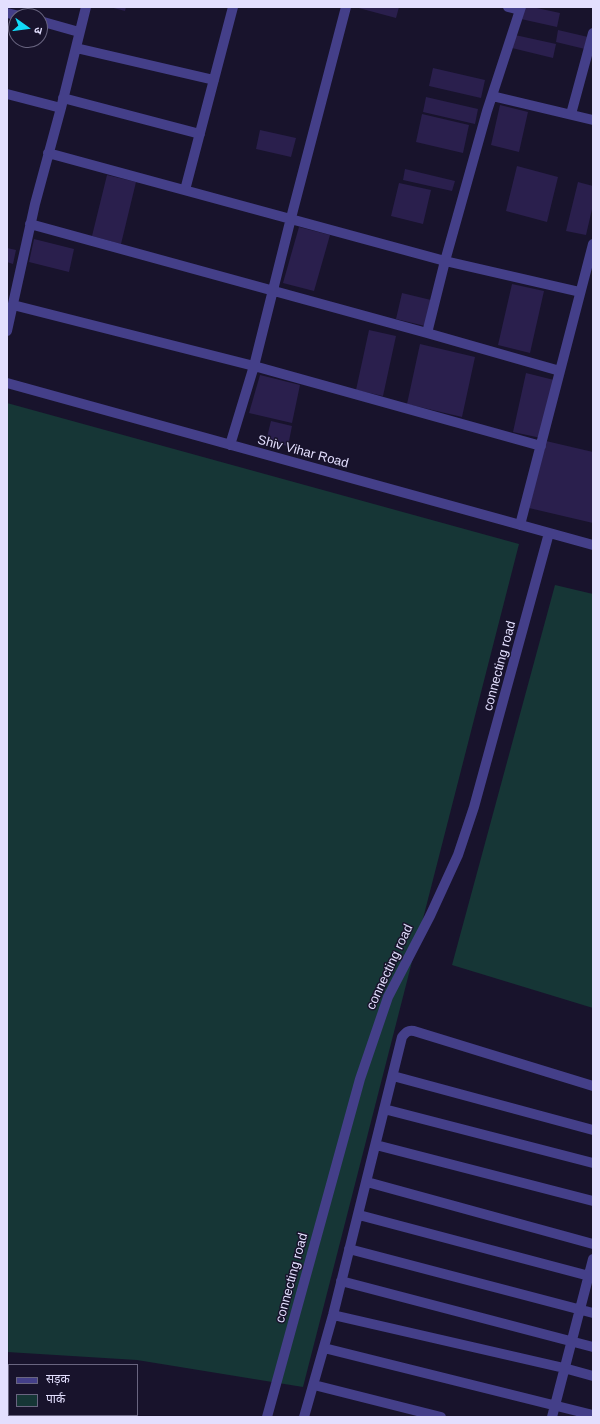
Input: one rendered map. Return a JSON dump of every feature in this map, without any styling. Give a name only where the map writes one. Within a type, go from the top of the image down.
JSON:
[{"type":"street","points":[[7,331],[30,224],[86,7]]},
{"type":"street","points":[[185,190],[233,7]]},
{"type":"street","points":[[230,445],[254,366],[346,7]]},
{"type":"street","points":[[427,333],[445,261],[492,96],[521,9],[508,7]]},
{"type":"street","points":[[48,23],[79,32]]},
{"type":"street","points":[[571,114],[593,33]]},
{"type":"street","points":[[76,48],[214,80]]},
{"type":"street","points":[[7,94],[62,103],[200,134]]},
{"type":"street","points":[[492,96],[593,120]]},
{"type":"street","points":[[48,152],[445,261],[580,292]]},
{"type":"street","points":[[30,224],[560,371]]},
{"type":"street","points":[[520,525],[593,244]]},
{"type":"street","points":[[13,305],[254,366],[541,446]]},
{"type":"street","name":"Shiv Vihar Road","points":[[7,383],[593,545]]},
{"type":"street","name":"connecting road","points":[[267,1417],[373,1038],[388,997],[430,916],[458,855],[474,808],[549,533]]},
{"type":"street","points":[[304,1417],[333,1315],[402,1037],[406,1032],[409,1031],[593,1086]]},
{"type":"street","points":[[393,1076],[593,1130]]},
{"type":"street","points":[[384,1109],[593,1163]]},
{"type":"street","points":[[376,1145],[593,1200]]},
{"type":"street","points":[[367,1182],[593,1244]]},
{"type":"street","points":[[358,1215],[591,1276]]},
{"type":"street","points":[[349,1249],[593,1313]]},
{"type":"street","points":[[552,1417],[571,1342],[591,1276],[593,1259]]},
{"type":"street","points":[[341,1281],[593,1347]]},
{"type":"street","points":[[333,1315],[593,1376]]},
{"type":"street","points":[[324,1348],[593,1415]]},
{"type":"street","points":[[314,1385],[441,1417]]},
{"type":"street","points":[[64,1416],[74,1417]]},
{"type":"green space","points":[[7,403],[519,544],[303,1387],[137,1360],[7,1352]]},
{"type":"green space","points":[[555,585],[593,594],[593,1008],[452,965]]},
{"type":"building","points":[[110,7],[126,7],[125,11]]},
{"type":"building","points":[[355,7],[399,7],[396,18]]},
{"type":"building","points":[[524,7],[532,7],[560,13],[557,27],[521,19]]},
{"type":"building","points":[[558,30],[588,37],[585,49],[556,42]]},
{"type":"building","points":[[515,35],[556,44],[553,58],[512,48]]},
{"type":"building","points":[[433,68],[485,80],[481,98],[429,86]]},
{"type":"building","points":[[426,97],[478,109],[475,124],[423,112]]},
{"type":"building","points":[[500,105],[528,112],[519,152],[491,145]]},
{"type":"building","points":[[422,114],[469,125],[463,153],[416,142]]},
{"type":"building","points":[[260,130],[296,138],[291,157],[256,149]]},
{"type":"building","points":[[517,166],[558,177],[547,222],[506,211]]},
{"type":"building","points":[[405,169],[455,181],[452,191],[403,180]]},
{"type":"building","points":[[107,175],[136,182],[121,244],[92,236]]},
{"type":"building","points":[[578,182],[593,186],[593,205],[586,235],[566,231]]},
{"type":"building","points":[[399,183],[431,190],[423,224],[391,216]]},
{"type":"building","points":[[299,227],[330,235],[314,291],[283,283]]},
{"type":"building","points":[[34,239],[74,249],[69,272],[29,262]]},
{"type":"building","points":[[7,248],[16,250],[13,264],[7,262]]},
{"type":"building","points":[[512,284],[544,291],[530,353],[498,345]]},
{"type":"building","points":[[402,293],[431,300],[425,326],[396,319]]},
{"type":"building","points":[[369,330],[396,336],[383,396],[356,390]]},
{"type":"building","points":[[420,344],[475,357],[462,417],[407,404]]},
{"type":"building","points":[[526,373],[554,380],[541,438],[513,432]]},
{"type":"building","points":[[260,375],[300,385],[292,423],[249,413]]},
{"type":"building","points":[[271,421],[292,426],[288,446],[266,441]]},
{"type":"building","points":[[546,441],[593,452],[593,523],[529,508]]}]
